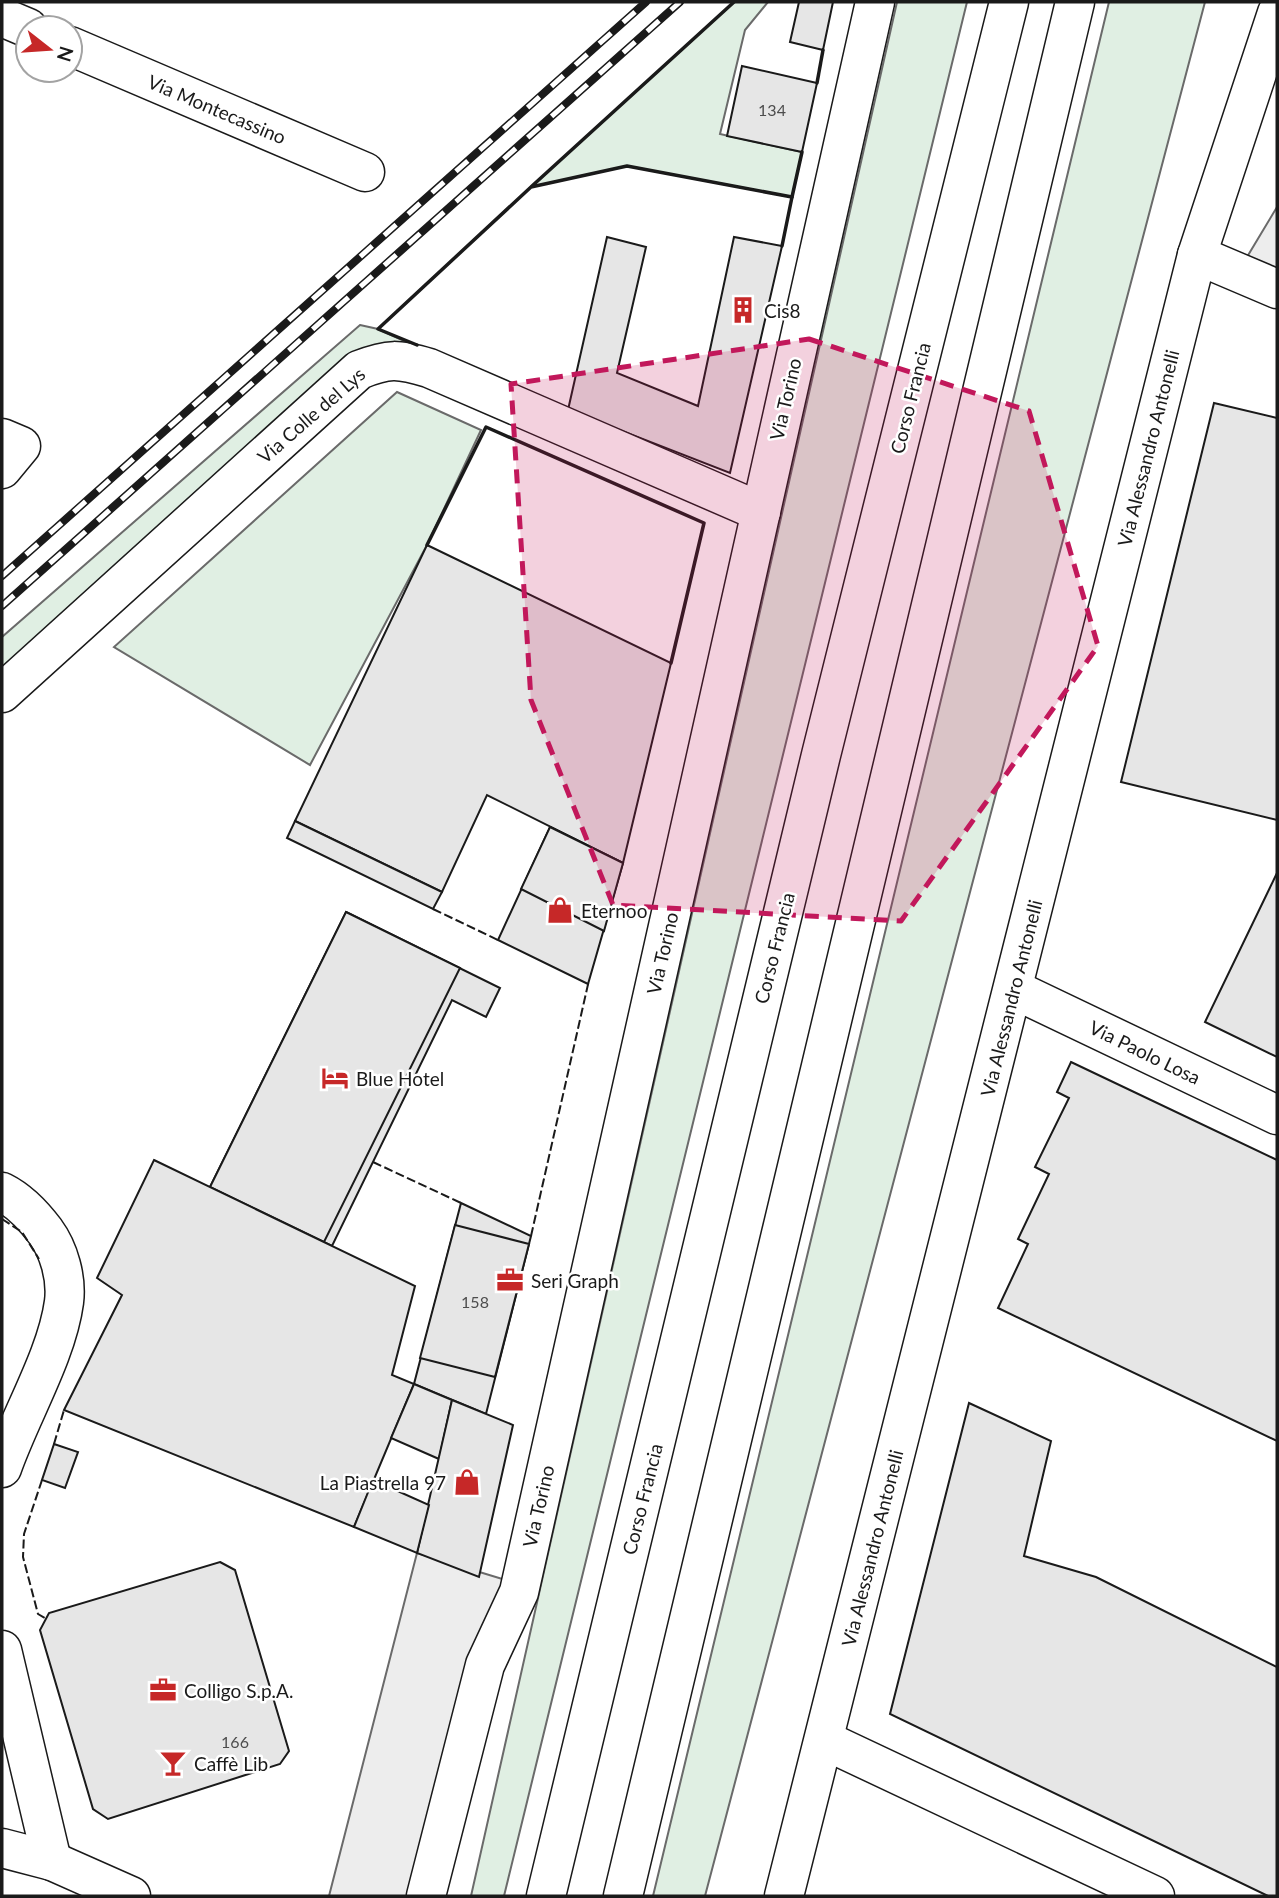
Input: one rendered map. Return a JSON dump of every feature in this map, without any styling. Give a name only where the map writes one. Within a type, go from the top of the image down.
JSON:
[{"type":"street","name":"Via Torino","points":[[426,1896],[485,1665],[519,1592],[876,2]]},
{"type":"street","name":"Corso Francia","points":[[546,1896],[818,768],[1009,2]]},
{"type":"street","points":[[624,1896],[1072,11]]},
{"type":"street","name":"Via Alessandro Antonelli","points":[[785,1896],[1197,255],[1277,13]]},
{"type":"street","name":"Via Montecassino","points":[[84,52],[365,172]]},
{"type":"street","points":[[1197,255],[1277,289]]},
{"type":"street","name":"Via Colle del Lys","points":[[2,693],[359,370],[382,361],[402,360],[429,368],[761,512]]},
{"type":"street","name":"Via Paolo Losa","points":[[1013,989],[1277,1115]]},
{"type":"street","points":[[2,1192],[33,1214],[51,1239],[62,1269],[65,1300],[58,1332],[2,1468]]},
{"type":"street","points":[[2,1650],[52,1861]]},
{"type":"street","points":[[824,1740],[1155,1896]]},
{"type":"street","points":[[2,1848],[52,1861],[131,1896]]},
{"type":"highlighted area","points":[[809,339],[1029,411],[1098,646],[901,921],[613,905],[531,700],[511,384]]},
{"type":"green space","points":[[734,2],[768,2],[745,30],[720,134],[802,152],[792,197],[627,166],[531,187]]},
{"type":"green space","points":[[897,2],[967,2],[504,1896],[471,1896]]},
{"type":"green space","points":[[1109,2],[1205,2],[705,1896],[653,1896]]},
{"type":"green space","points":[[360,325],[378,329],[433,354],[400,347],[2,670],[2,637]]},
{"type":"green space","points":[[397,392],[481,430],[427,545],[310,765],[114,647]]},
{"type":"shaded area","points":[[1277,207],[1277,289],[1238,272]]},
{"type":"shaded area","points":[[417,1553],[509,1581],[436,1896],[329,1896]]},
{"type":"building","points":[[799,2],[833,2],[823,50],[790,42]]},
{"type":"building","points":[[742,66],[817,83],[802,152],[727,136]]},
{"type":"building","name":"Cis8","points":[[607,237],[646,247],[617,373],[698,406],[734,237],[782,246],[730,473],[568,410]]},
{"type":"building","points":[[1214,403],[1277,418],[1277,820],[1121,782]]},
{"type":"building","points":[[427,545],[671,663],[623,863],[487,795],[442,892],[295,821]]},
{"type":"building","points":[[295,821],[442,892],[433,909],[287,838]]},
{"type":"building","name":"Eternoo","points":[[550,827],[623,863],[588,984],[498,940]]},
{"type":"building","points":[[550,827],[623,863],[604,931],[521,889]]},
{"type":"building","points":[[1277,873],[1277,1057],[1205,1022]]},
{"type":"building","name":"Blue Hotel","points":[[346,912],[500,988],[486,1017],[452,1000],[332,1246],[210,1187]]},
{"type":"building","name":"Blue Hotel","points":[[346,912],[460,968],[324,1242],[210,1187]]},
{"type":"building","points":[[1071,1062],[1277,1160],[1277,1441],[998,1308],[1028,1244],[1018,1239],[1049,1174],[1035,1167],[1069,1098],[1057,1092]]},
{"type":"building","points":[[154,1160],[415,1286],[392,1375],[414,1384],[354,1527],[64,1410],[122,1295],[97,1278]]},
{"type":"building","points":[[461,1203],[531,1236],[486,1414],[414,1384]]},
{"type":"building","points":[[455,1225],[529,1244],[495,1377],[420,1358]]},
{"type":"building","points":[[414,1384],[452,1400],[439,1459],[391,1438]]},
{"type":"building","name":"La Piastrella 97","points":[[452,1400],[513,1425],[479,1577],[417,1553]]},
{"type":"building","points":[[969,1403],[1051,1441],[1024,1556],[1096,1577],[1277,1667],[1277,1896],[1268,1896],[890,1714]]},
{"type":"building","points":[[54,1444],[78,1452],[65,1488],[42,1480]]},
{"type":"building","points":[[373,1480],[429,1505],[417,1553],[354,1527]]},
{"type":"building","points":[[220,1562],[235,1570],[289,1751],[280,1764],[108,1819],[93,1809],[40,1630],[49,1613]]},
{"type":"railway","points":[[2,576],[646,2]]},
{"type":"railway","points":[[2,606],[680,2]]},
{"type":"fence","points":[[433,909],[498,940]]},
{"type":"fence","points":[[531,1236],[589,980]]},
{"type":"fence","points":[[373,1162],[461,1203]]},
{"type":"fence","points":[[2,1219],[22,1232],[39,1259]]},
{"type":"fence","points":[[54,1444],[64,1410]]},
{"type":"fence","points":[[42,1480],[24,1534],[23,1557],[38,1614],[45,1618]]},
{"type":"wall","points":[[532,186],[734,2]]},
{"type":"wall","points":[[817,83],[823,50]]},
{"type":"wall","points":[[792,197],[802,152]]},
{"type":"wall","points":[[417,345],[378,329],[531,187],[627,166],[792,197],[782,246]]},
{"type":"wall","points":[[427,545],[486,427],[704,523],[671,663]]},
{"type":"place","name":"Cis8","points":[[743,310]]},
{"type":"place","name":"Eternoo","points":[[560,910]]},
{"type":"place","name":"Blue Hotel","points":[[335,1078]]},
{"type":"place","name":"Seri Graph","points":[[510,1280]]},
{"type":"place","name":"La Piastrella 97","points":[[467,1482]]},
{"type":"place","name":"Colligo S.p.A.","points":[[163,1690]]},
{"type":"place","name":"Caffè Lib","points":[[173,1763]]}]
